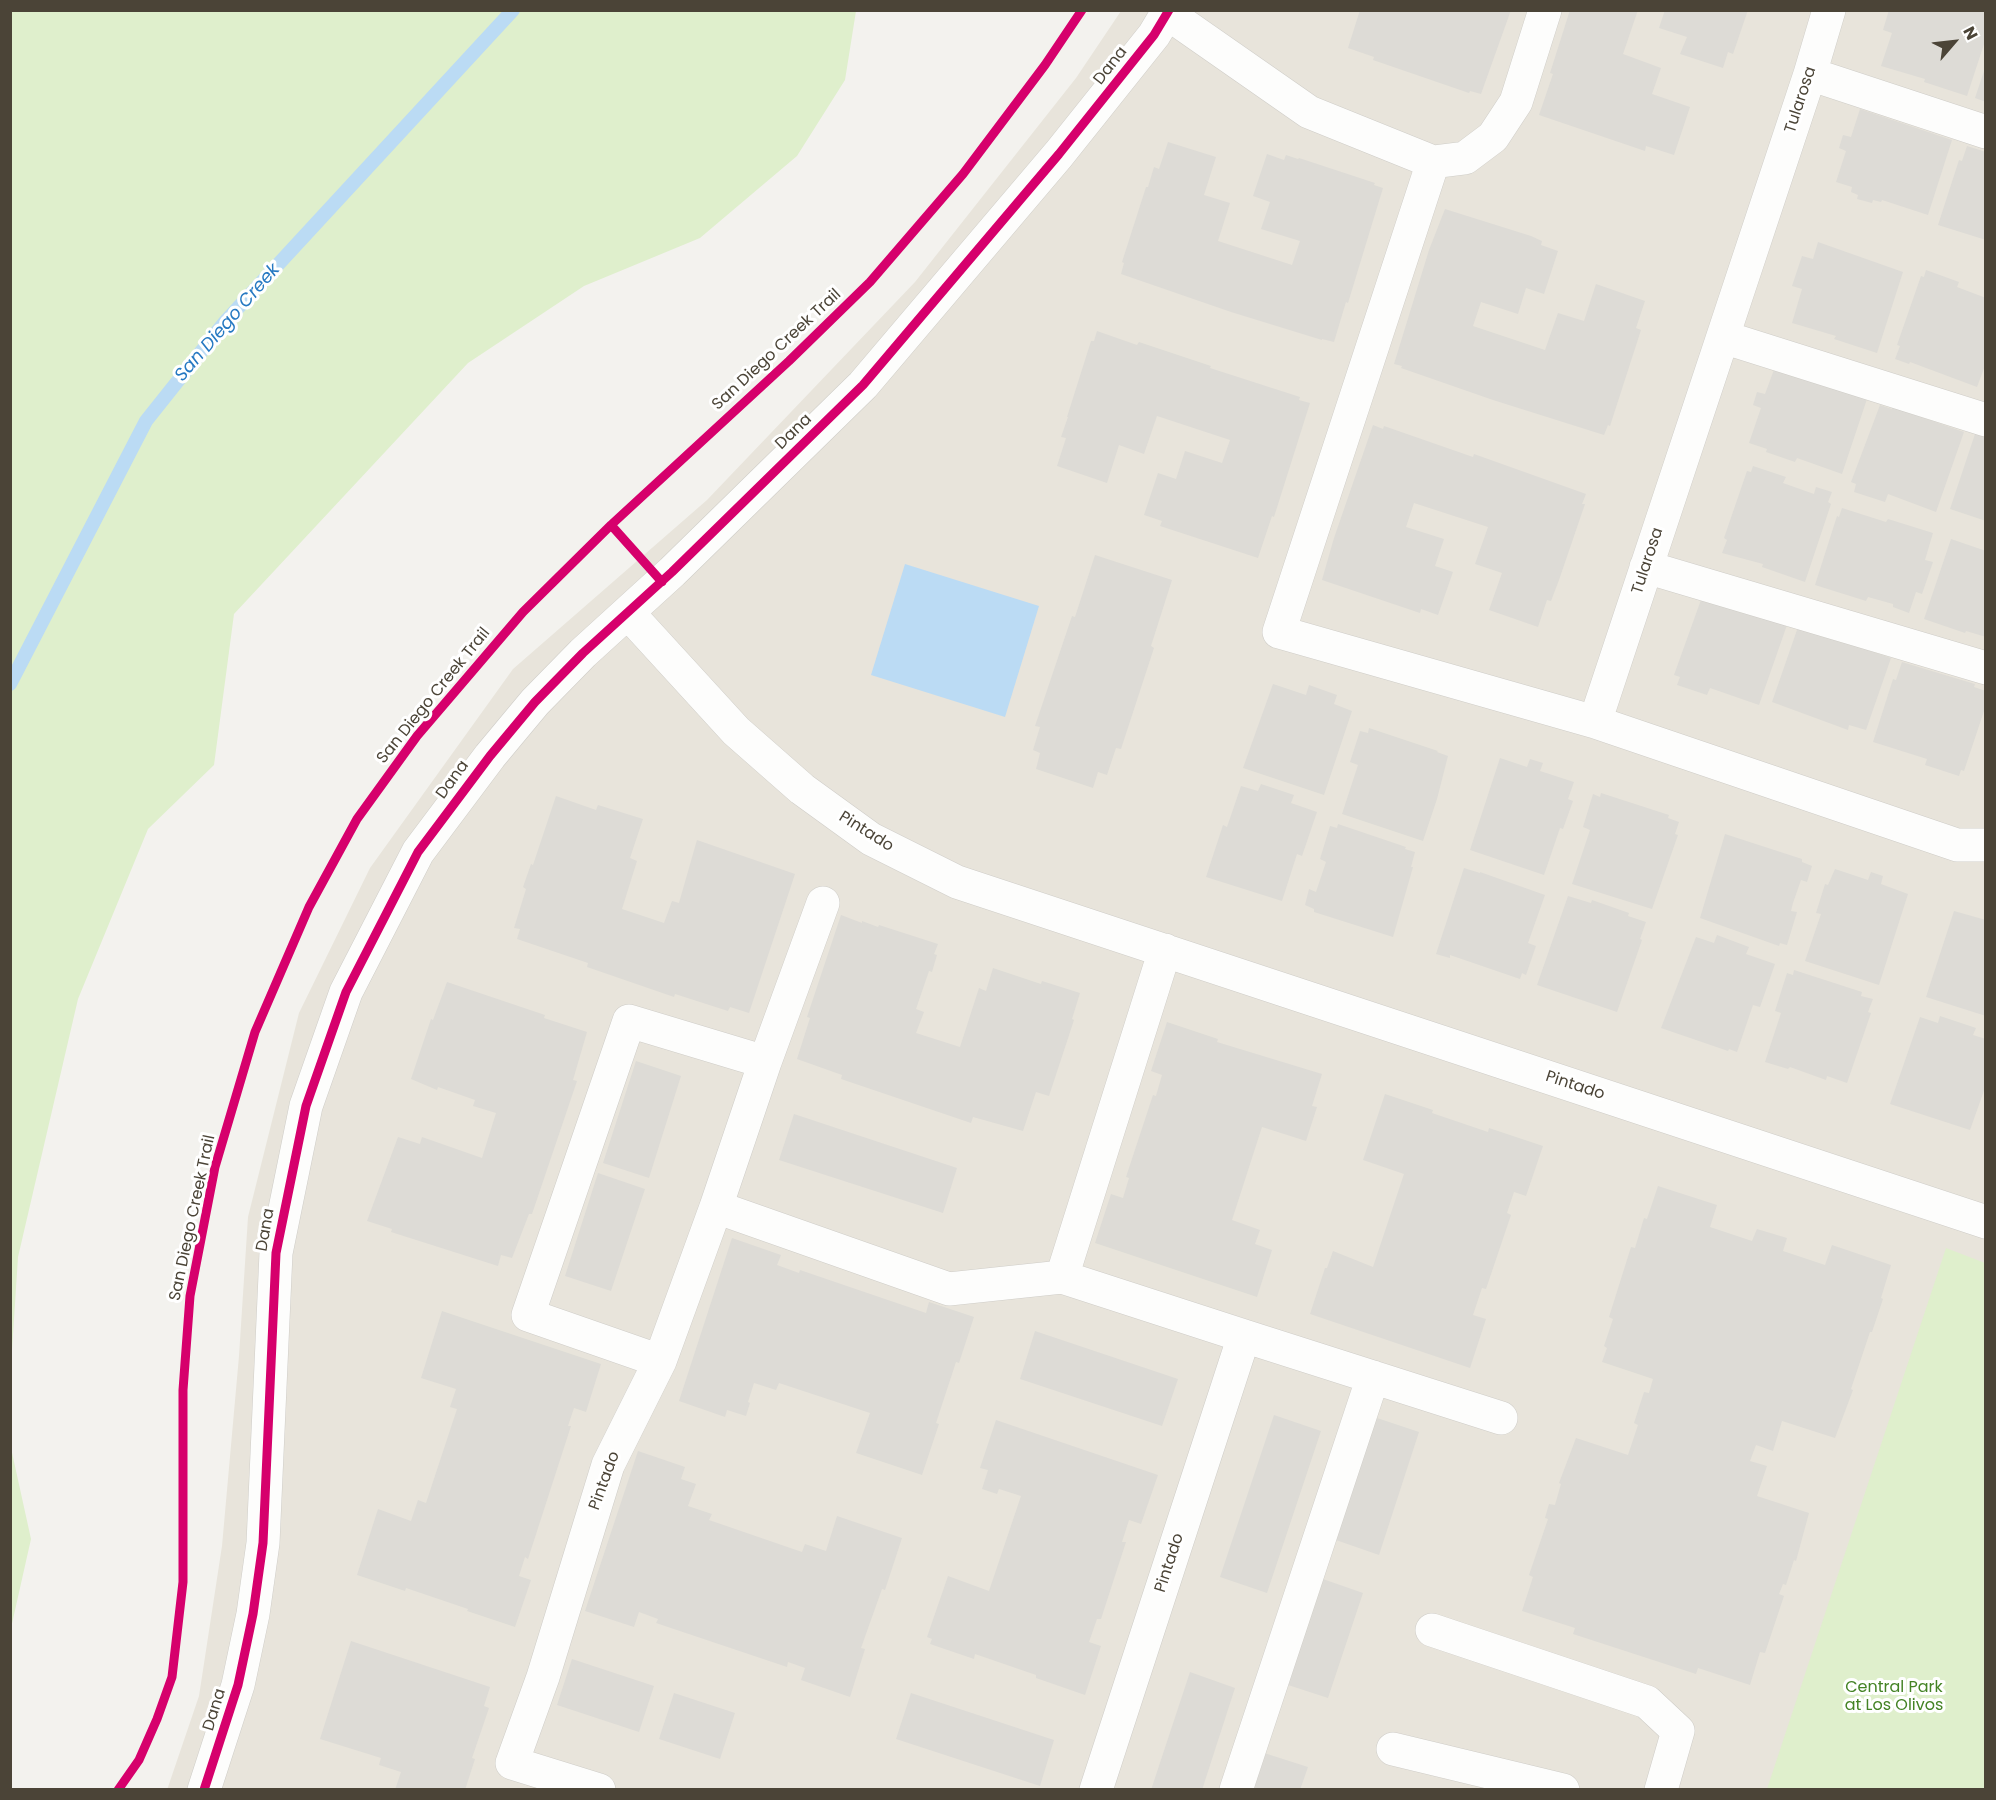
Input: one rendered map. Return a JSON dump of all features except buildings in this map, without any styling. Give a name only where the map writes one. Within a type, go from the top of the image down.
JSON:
[{"type":"street","points":[[1168,12],[1309,112],[1433,162],[1465,158],[1492,137],[1516,102],[1545,10]]},
{"type":"street","name":"Tularosa","points":[[1595,722],[1810,74],[1829,10]]},
{"type":"street","name":"Dana","points":[[204,1790],[238,1685],[253,1614],[263,1543],[276,1253],[306,1107],[346,992],[418,852],[483,765],[534,702],[583,654],[629,614],[863,386],[1059,154],[1154,35],[1168,12]]},
{"type":"street","points":[[1810,74],[1986,132]]},
{"type":"street","points":[[1433,162],[1279,632],[1595,722],[1957,846],[1986,844]]},
{"type":"street","points":[[1723,337],[1986,420]]},
{"type":"street","points":[[1646,567],[1986,668]]},
{"type":"street","name":"Pintado","points":[[629,614],[736,731],[802,789],[871,839],[957,882],[1986,1222]]},
{"type":"street","name":"Pintado","points":[[599,1790],[507,1776],[543,1677],[608,1466],[660,1361],[823,903]]},
{"type":"street","points":[[1062,1277],[1165,950]]},
{"type":"street","points":[[660,1361],[528,1316],[629,1021],[765,1062]]},
{"type":"street","points":[[716,1207],[949,1289],[1062,1277],[1502,1418]]},
{"type":"street","name":"Pintado","points":[[1096,1790],[1244,1336]]},
{"type":"street","points":[[1236,1790],[1373,1377]]},
{"type":"street","points":[[1432,1630],[1647,1701],[1678,1731],[1661,1790]]},
{"type":"street","points":[[1393,1749],[1563,1790]]},
{"type":"shaded area","points":[[1121,11],[1985,11],[1985,1789],[167,1790],[199,1696],[222,1546],[239,1356],[248,1217],[299,1013],[370,868],[513,669],[707,500],[915,282],[1076,78]]},
{"type":"green space","points":[[10,11],[856,11],[845,80],[797,156],[700,238],[584,286],[468,363],[234,614],[214,765],[148,829],[78,999],[18,1257],[11,1366]]},
{"type":"green space","name":"Central Park at Los Olivos","points":[[1946,1248],[1985,1263],[1985,1789],[1767,1789]]},
{"type":"green space","points":[[11,1448],[31,1539],[10,1628]]},
{"type":"water","points":[[905,564],[1039,606],[1005,717],[871,675]]},
{"type":"waterway","name":"San Diego Creek","points":[[10,684],[146,421],[224,323],[513,10]]},
{"type":"cycle path","name":"San Diego Creek Trail","points":[[118,1790],[139,1760],[172,1677],[183,1582],[183,1390],[190,1296],[215,1167],[255,1032],[309,907],[357,819],[417,736],[523,612],[611,525],[789,361],[870,282],[963,174],[1045,65],[1082,10]]},
{"type":"cycle path","points":[[204,1790],[238,1685],[253,1614],[263,1543],[276,1253],[306,1106],[346,992],[418,852],[490,756],[535,702],[583,653],[672,572],[863,385],[1059,154],[1154,35],[1169,10]]},
{"type":"cycle path","points":[[611,525],[662,582]]}]
